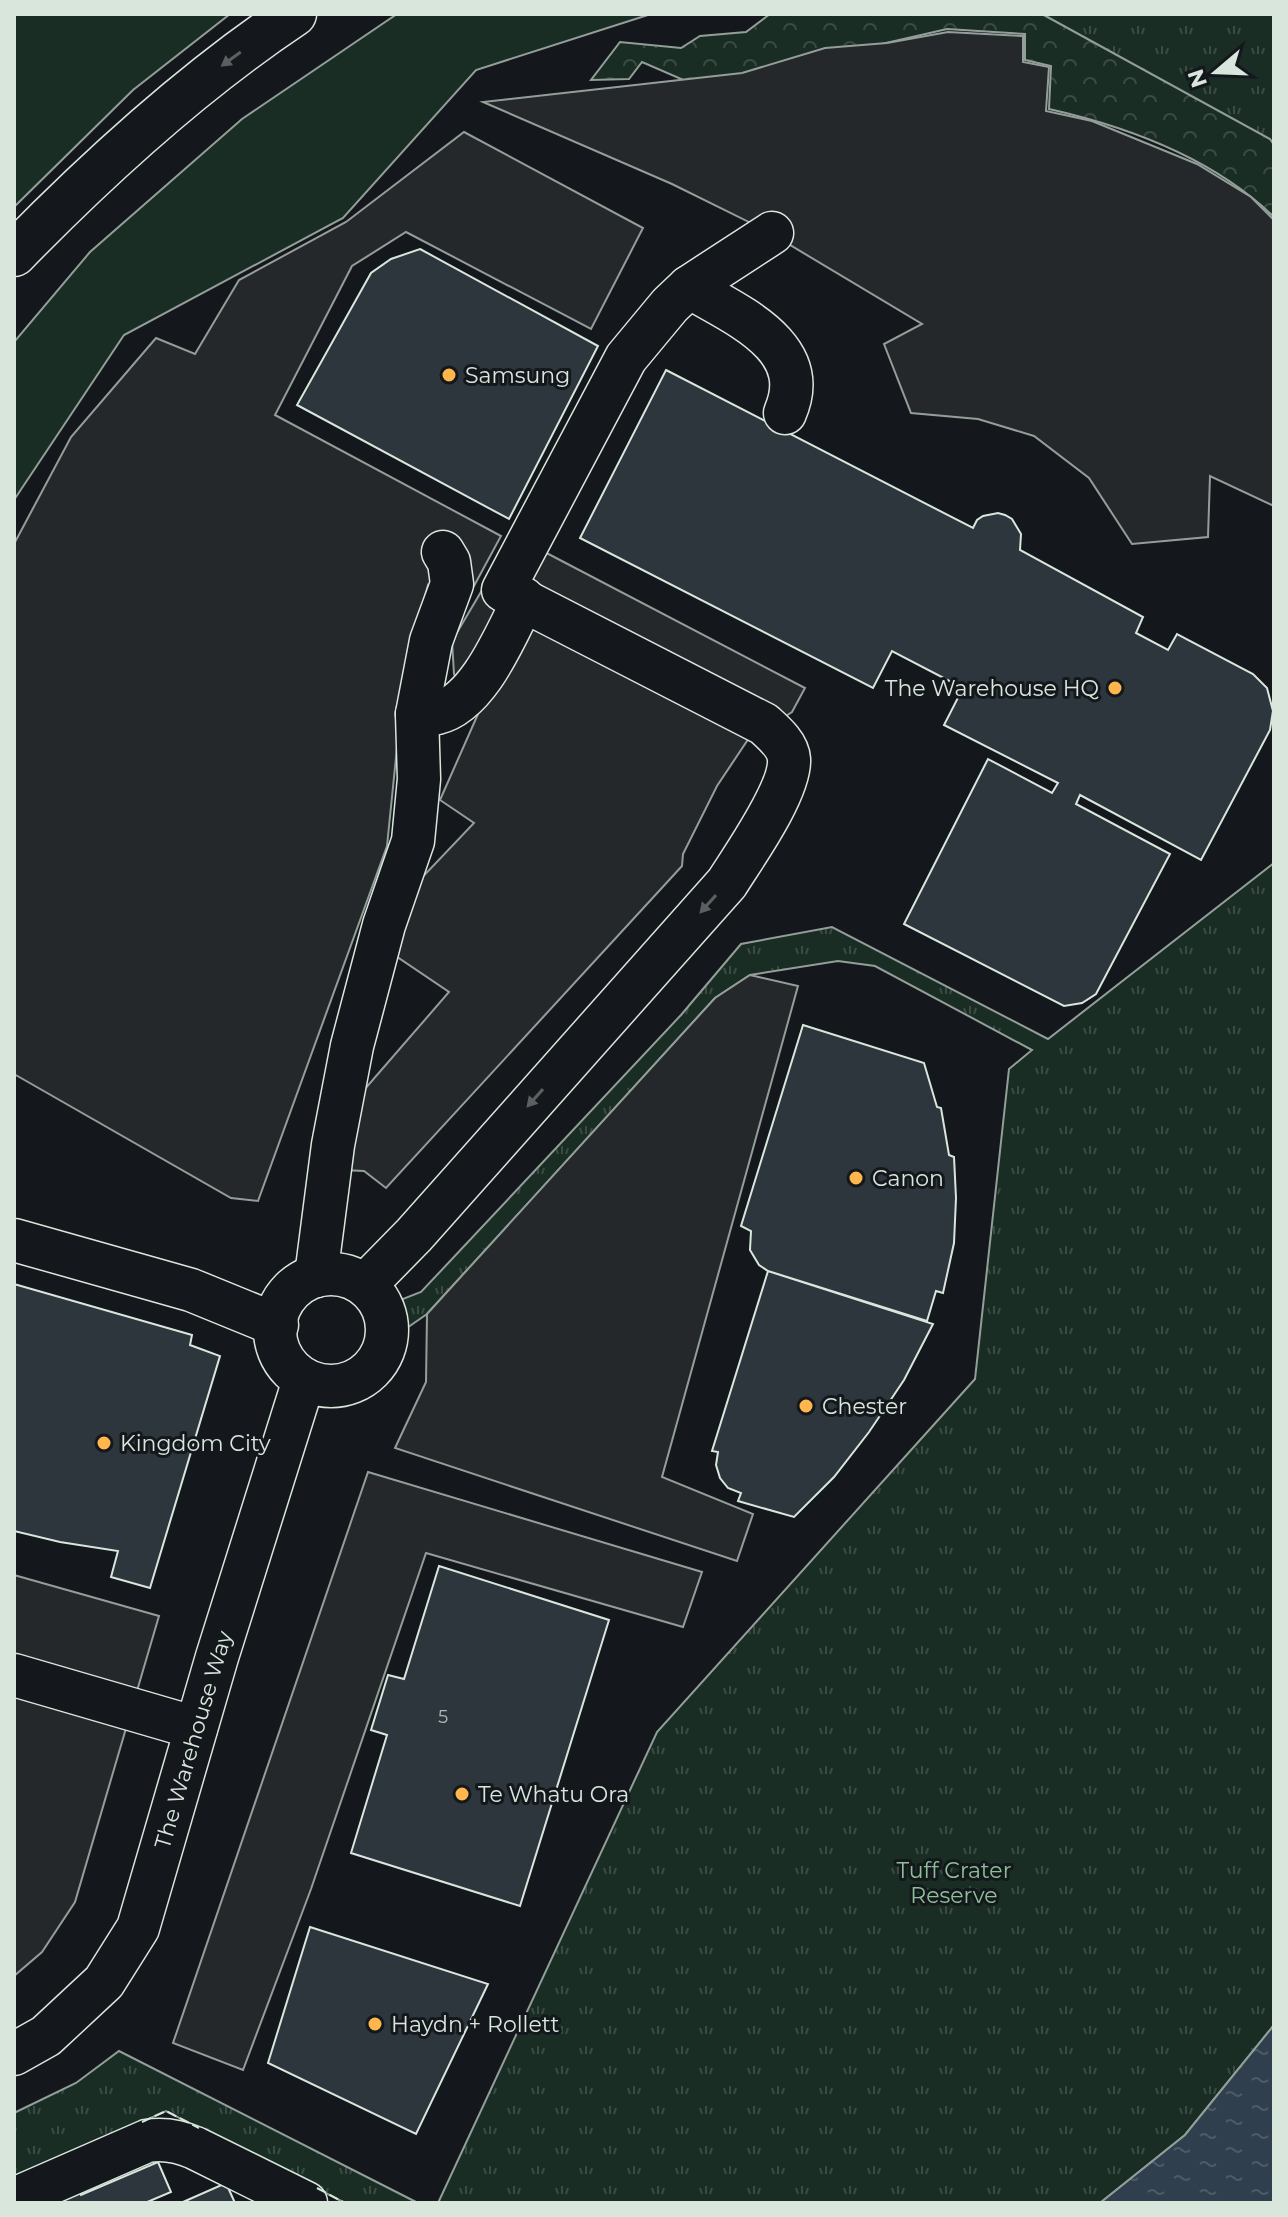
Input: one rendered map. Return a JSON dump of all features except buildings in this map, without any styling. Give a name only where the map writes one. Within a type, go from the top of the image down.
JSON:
[{"type":"highway","points":[[14,254],[141,132],[217,69],[294,14]]},
{"type":"street","points":[[365,1285],[414,1235],[727,883],[754,841],[786,780],[789,757],[780,739],[764,724],[503,590],[626,358],[689,287],[772,233]]},
{"type":"street","points":[[689,287],[768,335],[788,361],[792,396],[785,413]]},
{"type":"street","points":[[316,1276],[333,1145],[352,1046],[384,925],[413,841],[419,779],[417,714],[431,641],[452,584],[449,562],[443,552]]},
{"type":"street","points":[[417,714],[438,713],[453,705],[480,682],[524,599]]},
{"type":"street","points":[[14,1240],[191,1290],[277,1325]]},
{"type":"street","points":[[333,1274],[350,1277],[365,1285],[378,1299],[385,1316],[385,1343],[374,1367],[359,1379],[341,1385],[322,1386],[304,1380],[290,1368],[280,1351],[275,1333],[277,1315],[286,1298],[299,1284],[316,1276],[333,1274]]},
{"type":"street","name":"The Warehouse Way","points":[[14,2054],[46,2036],[104,1982],[138,1928],[196,1728],[304,1380]]},
{"type":"street","points":[[14,1675],[196,1728]]},
{"type":"street","points":[[14,2199],[147,2141],[159,2139],[195,2148],[306,2203]]},
{"type":"green space","points":[[14,14],[230,14],[133,90],[14,207]]},
{"type":"green space","points":[[397,14],[651,14],[476,70],[343,218],[124,335],[14,500],[14,342],[90,252],[242,119]]},
{"type":"green space","points":[[770,14],[1215,14],[1274,126],[1274,217],[1225,178],[1169,148],[1109,125],[1049,109],[1051,66],[1025,60],[1025,34],[947,29],[860,49],[741,105],[642,62],[629,79],[591,80],[620,42],[681,48],[700,36],[746,32]]},
{"type":"green space","points":[[1042,14],[1274,14],[1274,145],[1270,139]]},
{"type":"green space","name":"Tuff Crater Reserve","points":[[1274,863],[1274,2025],[1185,2135],[1100,2203],[438,2203],[657,1732],[975,1379],[1009,1069],[1032,1050],[875,966],[838,961],[750,975],[715,998],[427,1314],[404,1330],[395,1302],[421,1292],[681,1015],[741,944],[832,927],[1048,1039]]},
{"type":"green space","points":[[119,2051],[418,2203],[345,2203],[166,2111],[14,2179],[14,2113],[76,2083]]},
{"type":"shaded area","points":[[948,32],[1023,36],[1023,62],[1049,67],[1046,111],[1092,121],[1197,164],[1251,197],[1274,220],[1274,506],[1210,476],[1208,537],[1132,544],[1089,478],[1034,436],[978,419],[911,413],[884,344],[922,324],[765,230],[672,184],[483,102],[742,73],[825,48],[887,43]]},
{"type":"shaded area","points":[[464,132],[643,228],[591,329],[406,232],[352,266],[275,415],[501,536],[461,610],[428,585],[405,669],[387,846],[258,1201],[231,1198],[14,1074],[14,544],[71,437],[156,338],[195,354],[239,280],[346,222]]},
{"type":"shaded area","points":[[514,536],[805,688],[792,712],[747,741],[717,786],[683,854],[682,866],[386,1188],[364,1171],[343,1170],[351,1105],[449,992],[390,952],[413,887],[474,823],[440,800],[478,714],[454,674],[452,641]]},
{"type":"shaded area","points":[[750,975],[798,986],[662,1477],[753,1514],[737,1561],[395,1448],[426,1382],[427,1314],[715,998]]},
{"type":"shaded area","points":[[368,1472],[702,1572],[683,1627],[426,1553],[311,1889],[243,2070],[173,2043]]},
{"type":"shaded area","points":[[14,1575],[159,1616],[75,1902],[42,1952],[14,1976]]},
{"type":"water","points":[[1274,2025],[1274,2203],[1100,2203],[1185,2135]]},
{"type":"fence","points":[[142,2122],[166,2111],[199,2128]]},
{"type":"fence","points":[[317,2188],[345,2203]]},
{"type":"place","name":"Samsung","points":[[449,375]]},
{"type":"place","name":"The Warehouse HQ","points":[[1115,688]]},
{"type":"place","name":"Canon","points":[[856,1178]]},
{"type":"place","name":"Chester","points":[[806,1406]]},
{"type":"place","name":"Kingdom City","points":[[104,1443]]},
{"type":"place","name":"Te Whatu Ora","points":[[462,1794]]},
{"type":"place","name":"Haydn + Rollett","points":[[375,2024]]}]
